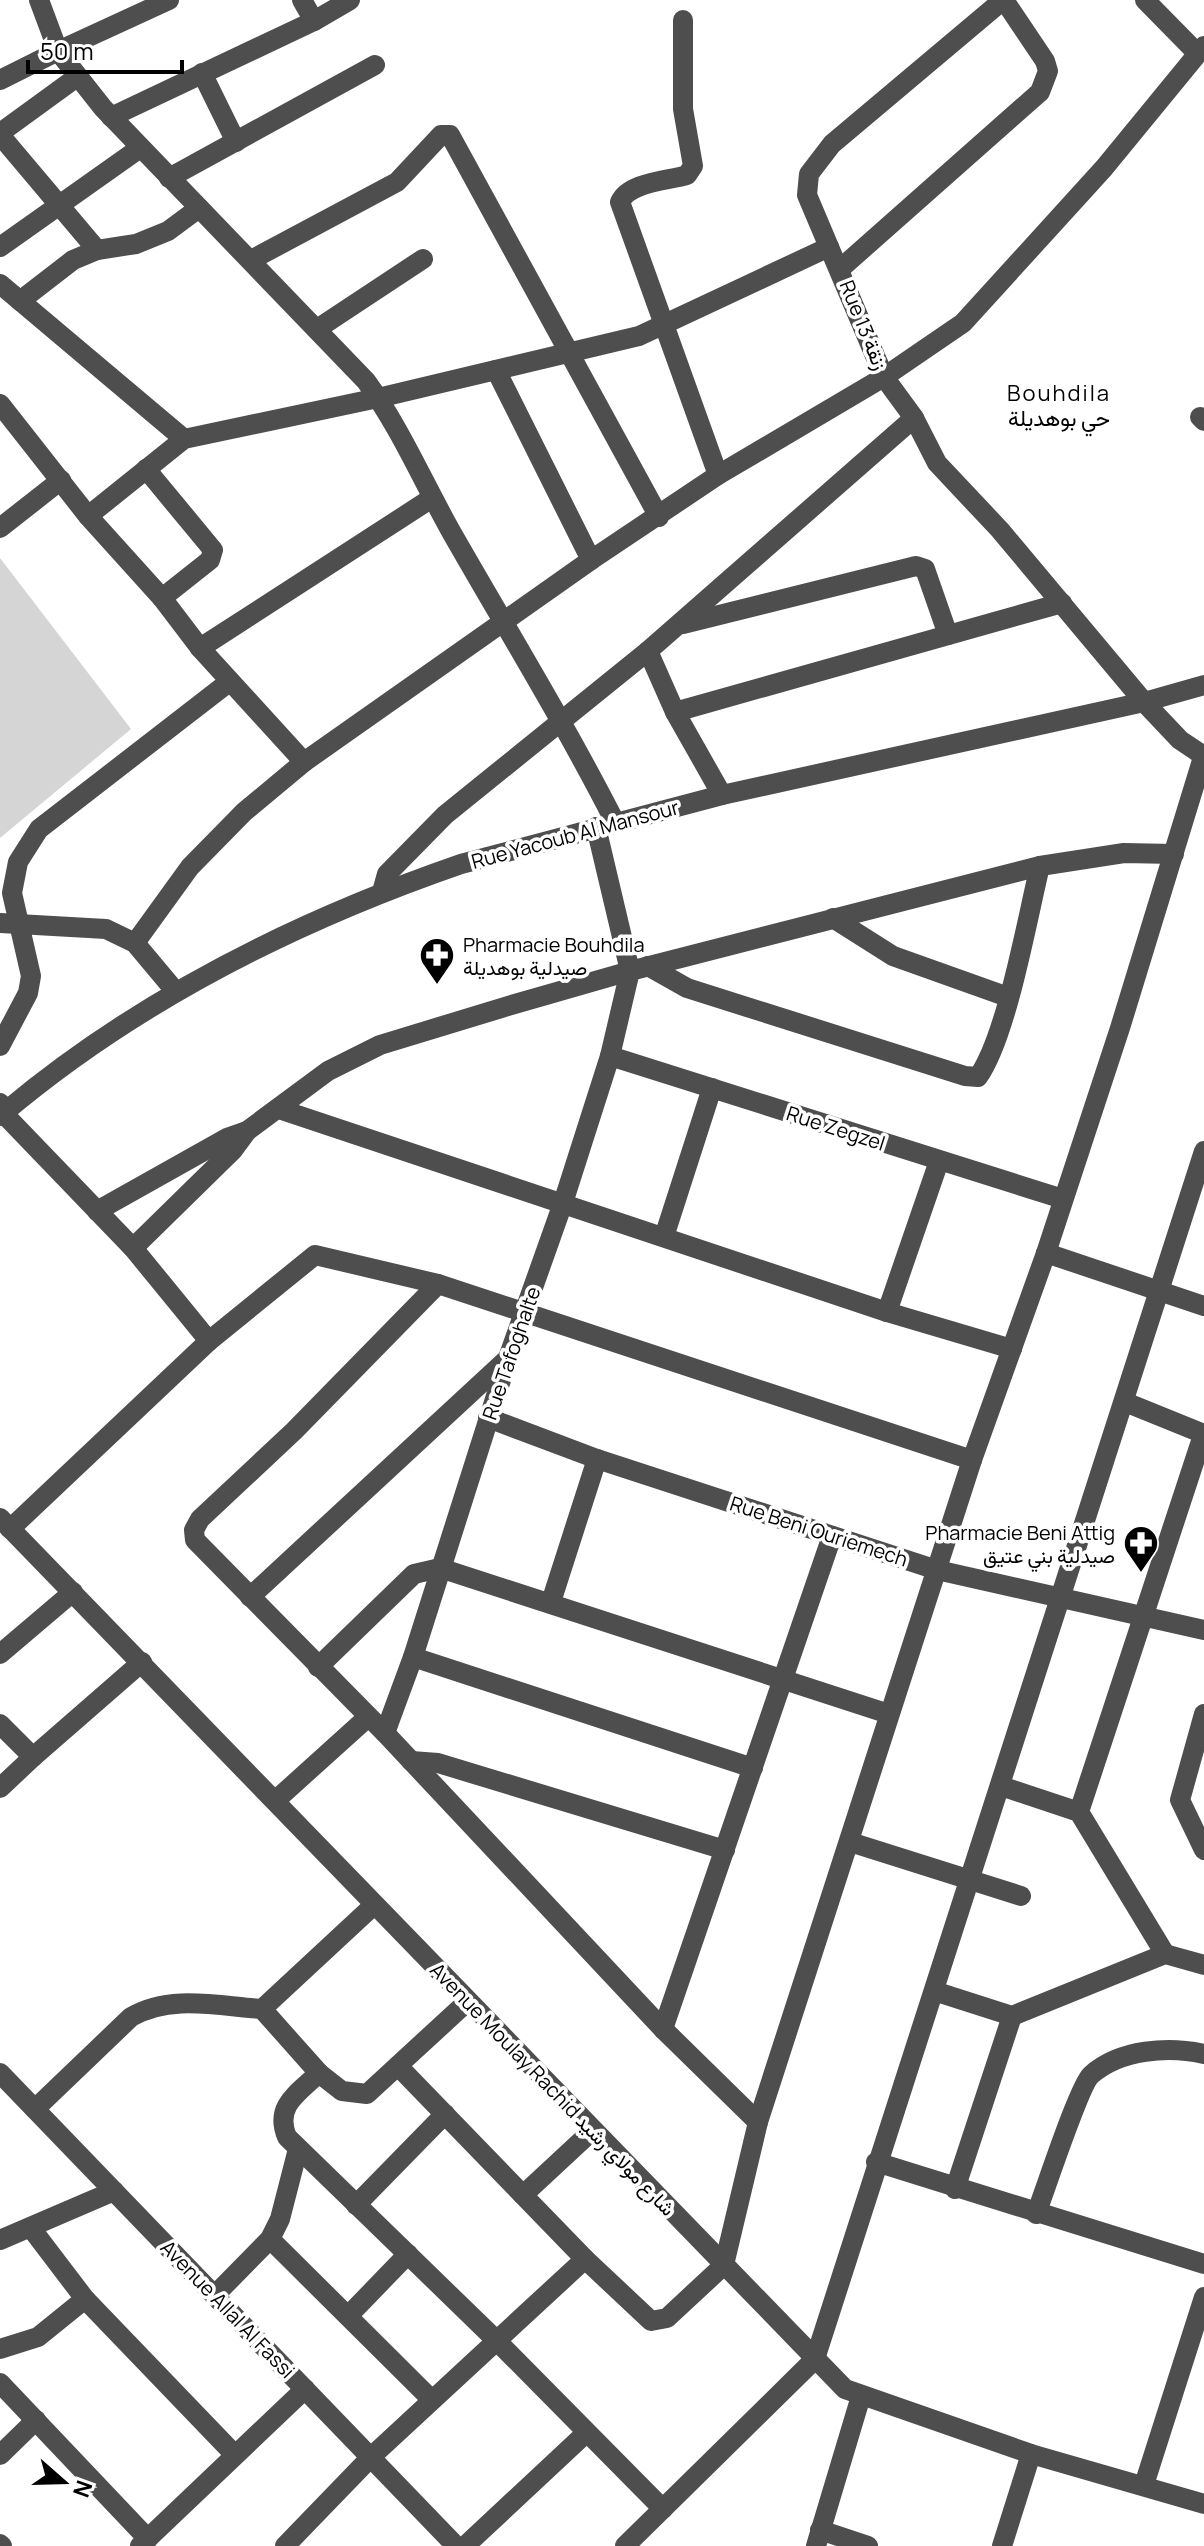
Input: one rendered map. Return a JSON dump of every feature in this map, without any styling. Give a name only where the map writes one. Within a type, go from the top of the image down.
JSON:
[{"type":"street","points":[[39,0],[58,51],[111,117],[317,329],[378,398],[503,622],[563,720],[606,825],[639,969]]},
{"type":"street","points":[[0,80],[169,0]]},
{"type":"street","points":[[302,0],[314,21]]},
{"type":"street","points":[[111,117],[314,21],[350,0]]},
{"type":"street","points":[[840,269],[1040,92],[1048,71],[1045,61],[1004,0]]},
{"type":"street","name":"Rue 13 زنقة","points":[[1004,0],[832,144],[809,174],[807,195],[884,377],[914,418],[937,463],[1062,603],[1144,702],[1180,740],[1204,755]]},
{"type":"street","points":[[135,943],[190,867],[244,812],[304,762],[591,560],[718,475],[933,345],[982,304],[1104,168],[1200,49],[1145,0]]},
{"type":"street","points":[[683,20],[683,109],[693,166],[687,175],[632,188],[624,193],[620,202],[662,327],[718,475]]},
{"type":"street","points":[[169,178],[375,65]]},
{"type":"street","points":[[202,73],[236,142]]},
{"type":"street","points":[[77,77],[0,134],[97,250]]},
{"type":"street","points":[[251,260],[397,182],[429,145],[446,134],[463,154],[567,353],[659,517]]},
{"type":"street","points":[[0,247],[140,148]]},
{"type":"street","points":[[20,301],[73,260],[97,250],[136,244],[168,231],[199,208]]},
{"type":"street","points":[[88,516],[184,439],[378,398],[662,327],[829,247]]},
{"type":"street","points":[[317,329],[423,259]]},
{"type":"street","points":[[0,284],[184,439]]},
{"type":"street","points":[[496,370],[591,560]]},
{"type":"street","points":[[0,404],[88,516],[162,598],[200,648],[304,762]]},
{"type":"street","points":[[382,892],[387,874],[406,851],[648,651],[914,418]]},
{"type":"street","points":[[146,469],[213,550],[210,560],[162,598]]},
{"type":"street","points":[[0,528],[61,480]]},
{"type":"street","points":[[200,648],[432,498]]},
{"type":"street","points":[[678,625],[916,566],[925,569],[948,635]]},
{"type":"street","points":[[675,712],[1062,603]]},
{"type":"street","points":[[648,651],[675,712],[722,795]]},
{"type":"street","points":[[0,1046],[28,993],[31,976],[8,923],[18,862],[39,829],[229,682]]},
{"type":"street","name":"Rue Yacoub Al Mansour","points":[[1,1111],[176,992],[382,892],[461,864],[722,795],[1144,702],[1204,685]]},
{"type":"street","points":[[398,2066],[643,2315],[659,2322],[675,2312],[724,2265],[758,2122],[972,1460],[1046,1253],[1204,755]]},
{"type":"street","points":[[97,1211],[227,1138],[247,1131],[328,1071],[380,1045],[639,969],[1040,866],[1124,853],[1174,854]]},
{"type":"street","points":[[639,969],[687,988],[965,1076],[978,1077],[987,1064],[1008,997],[1040,866]]},
{"type":"street","points":[[833,918],[893,956],[1008,997]]},
{"type":"street","points":[[8,923],[106,929],[135,943],[176,992]]},
{"type":"street","name":"Rue Tafoghalte","points":[[385,1733],[413,1657],[488,1418],[563,1203],[639,969]]},
{"type":"street","name":"Rue Zegzel","points":[[610,1056],[1063,1199]]},
{"type":"street","points":[[664,1237],[712,1088]]},
{"type":"street","points":[[279,1109],[887,1312],[1012,1349]]},
{"type":"street","points":[[1,1111],[133,1248],[209,1341]]},
{"type":"street","points":[[133,1248],[223,1160],[247,1131]]},
{"type":"street","points":[[625,2546],[815,2359],[876,2162],[1160,1293],[1195,1207],[1204,1151]]},
{"type":"street","points":[[887,1312],[939,1161]]},
{"type":"street","points":[[1046,1253],[1204,1306]]},
{"type":"street","points":[[5,1523],[209,1341],[315,1255],[438,1284],[972,1460]]},
{"type":"street","points":[[438,1284],[294,1431],[200,1519],[194,1530],[195,1540],[385,1733],[663,2029],[758,2122]]},
{"type":"street","points":[[250,1597],[508,1358]]},
{"type":"street","points":[[1079,1812],[1203,1434],[1125,1402]]},
{"type":"street","name":"Rue Beni Ouriemech","points":[[488,1418],[597,1459],[937,1570],[1204,1630]]},
{"type":"street","points":[[551,1602],[597,1459]]},
{"type":"street","name":"Avenue Moulay Rachid شارع مولاي رشيد","points":[[5,1523],[845,2389],[1031,2454],[1204,2504]]},
{"type":"street","points":[[663,2029],[832,1536]]},
{"type":"street","points":[[318,1667],[414,1574],[440,1568],[889,1714]]},
{"type":"street","points":[[0,1654],[73,1592]]},
{"type":"street","points":[[413,1657],[753,1768]]},
{"type":"street","points":[[0,1788],[142,1662]]},
{"type":"street","points":[[1204,1714],[1180,1800],[1204,1850]]},
{"type":"street","points":[[276,1800],[368,1717]]},
{"type":"street","points":[[0,1724],[33,1757]]},
{"type":"street","points":[[411,1761],[438,1763],[725,1850]]},
{"type":"street","points":[[1001,1786],[1079,1812],[1165,1954]]},
{"type":"street","points":[[850,1842],[1021,1896]]},
{"type":"street","points":[[262,2009],[374,1905]]},
{"type":"street","points":[[934,1991],[1012,2016],[1165,1954],[1204,1965]]},
{"type":"street","points":[[35,2109],[131,2017],[164,2003],[262,2009],[319,2073],[342,2091],[360,2095],[367,2094],[468,2001]]},
{"type":"street","points":[[955,2189],[1012,2016]]},
{"type":"street","points":[[1036,2214],[1090,2076],[1117,2061],[1158,2050],[1204,2054]]},
{"type":"street","name":"Avenue Allal Al Fassi","points":[[0,2073],[456,2546]]},
{"type":"street","points":[[319,2073],[284,2107],[281,2117],[287,2137],[497,2341],[663,2509]]},
{"type":"street","points":[[356,2205],[445,2114]]},
{"type":"street","points":[[523,2195],[593,2130]]},
{"type":"street","points":[[215,2295],[270,2239],[280,2219],[298,2149]]},
{"type":"street","points":[[876,2162],[1204,2264]]},
{"type":"street","points":[[0,2240],[114,2191]]},
{"type":"street","points":[[31,2228],[85,2299],[235,2455]]},
{"type":"street","points":[[270,2239],[432,2400]]},
{"type":"street","points":[[349,2315],[408,2254]]},
{"type":"street","points":[[285,2546],[371,2457],[585,2259]]},
{"type":"street","points":[[1144,2485],[1204,2297]]},
{"type":"street","points":[[0,2349],[38,2337],[85,2299]]},
{"type":"street","points":[[0,2383],[144,2542],[305,2389]]},
{"type":"street","points":[[861,2396],[818,2538],[868,2546]]},
{"type":"street","points":[[0,2455],[36,2420]]},
{"type":"street","points":[[465,2546],[586,2433]]},
{"type":"street","points":[[1002,2546],[1031,2454]]},
{"type":"shaded area","points":[[0,558],[131,729],[0,838]]},
{"type":"place","name":"Pharmacie Bouhdila صيدلية بوهديلة","points":[[437,986]]},
{"type":"place","name":"Pharmacie Beni Attig صيدلية بني عتيق","points":[[1141,1574]]},
{"type":"district","name":"Bouhdila حي بوهديلة","points":[[1059,406]]}]
